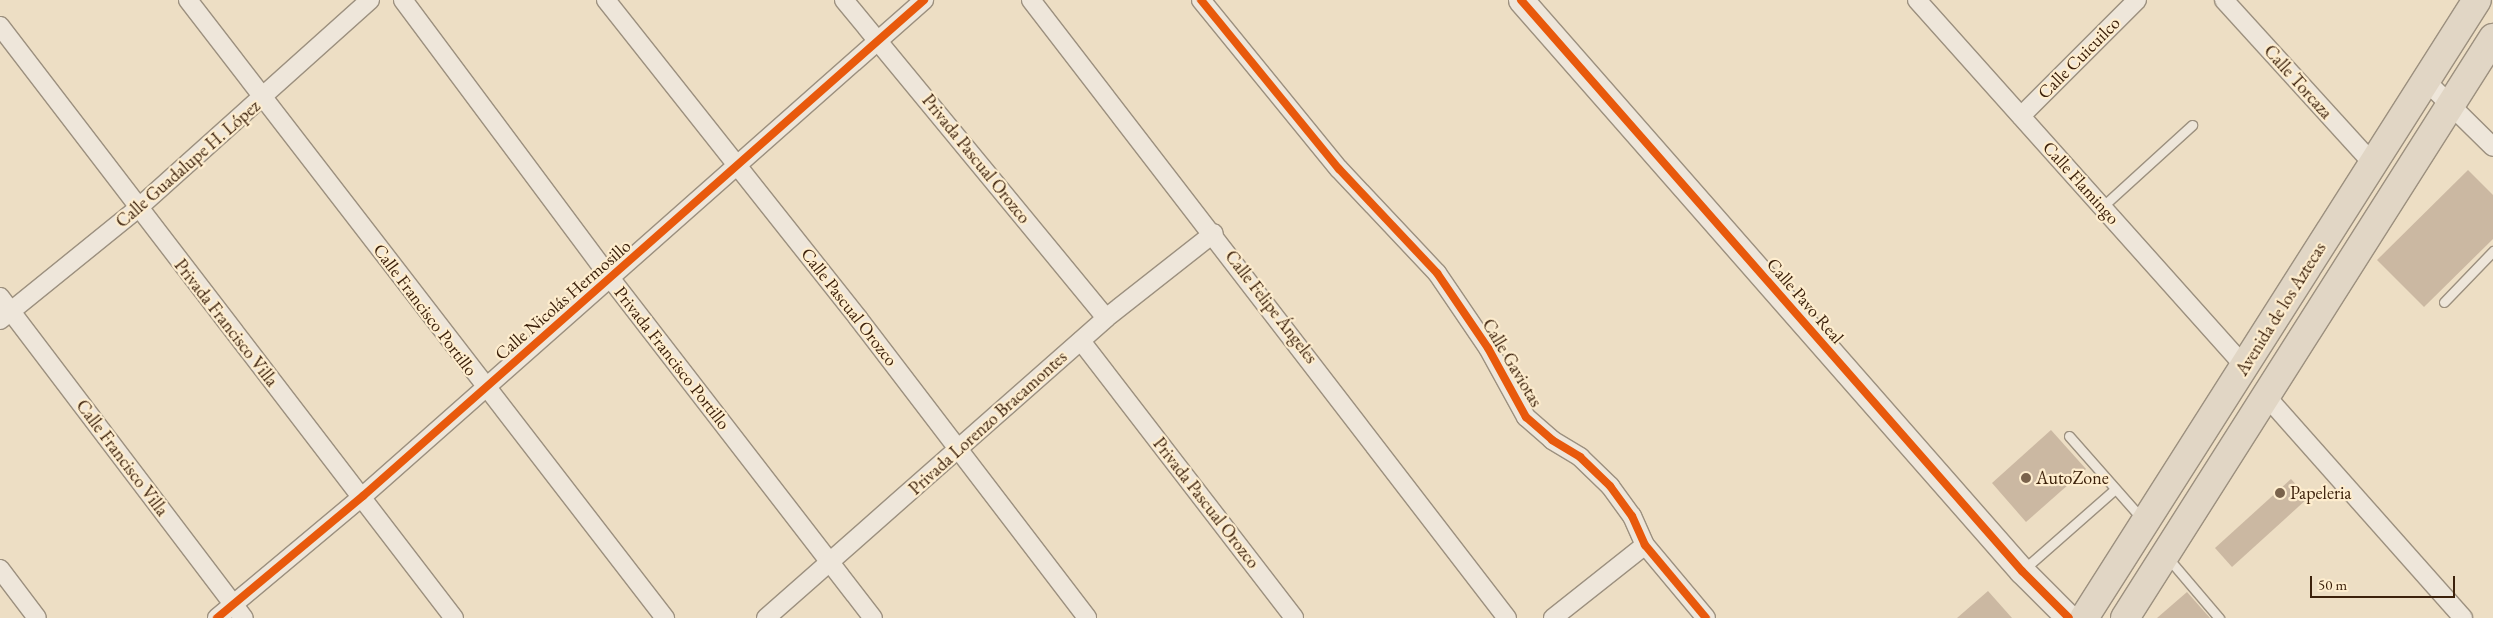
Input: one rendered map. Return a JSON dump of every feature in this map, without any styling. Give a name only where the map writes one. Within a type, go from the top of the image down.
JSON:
[{"type":"main road","name":"Avenida de los Aztecas","points":[[2084,618],[2477,0]]},
{"type":"main road","name":"Avenida de los Aztecas","points":[[2124,618],[2166,556],[2493,38]]},
{"type":"street","name":"Calle Francisco Portillo","points":[[188,0],[265,98],[484,387],[665,618]]},
{"type":"street","name":"Calle Guadalupe H. López","points":[[3,309],[137,209],[265,98],[370,0]]},
{"type":"street","name":"Privada Francisco Portillo","points":[[402,0],[611,279],[873,618]]},
{"type":"street","name":"Calle Pascual Orozco","points":[[606,0],[958,448],[1087,618]]},
{"type":"street","name":"Privada Pascual Orozco","points":[[844,0],[1106,318]]},
{"type":"street","name":"Calle Nicolás Hermosillo","points":[[217,618],[363,496],[484,387],[739,167],[924,0]]},
{"type":"street","name":"Calle Felipe Ángeles","points":[[1031,0],[1214,233],[1507,618]]},
{"type":"street","name":"Calle Gaviotas","points":[[1201,0],[1339,169],[1437,273],[1488,348],[1526,417],[1552,440],[1580,457],[1610,486],[1632,516],[1645,545],[1706,618]]},
{"type":"street","name":"Calle Pavo Real","points":[[1521,0],[2022,571],[2069,618]]},
{"type":"street","name":"Calle Flamingo","points":[[1917,0],[2245,367]]},
{"type":"street","name":"Calle Cuicuilco","points":[[2021,116],[2137,0]]},
{"type":"street","name":"Calle Torcaza","points":[[2224,0],[2373,164]]},
{"type":"street","name":"Privada Francisco Villa","points":[[0,26],[137,209],[363,496],[454,618]]},
{"type":"street","points":[[2425,80],[2493,147]]},
{"type":"street","name":"Privada Lorenzo Bracamontes","points":[[766,618],[1080,340],[1214,233]]},
{"type":"street","name":"Calle Francisco Villa","points":[[3,309],[244,618]]},
{"type":"street","name":"Privada Pascual Orozco","points":[[1080,340],[1294,618]]},
{"type":"street","points":[[2266,396],[2463,618]]},
{"type":"street","points":[[1552,618],[1645,545]]},
{"type":"street","points":[[0,569],[37,618]]},
{"type":"lane","points":[[2102,207],[2192,125]]},
{"type":"lane","points":[[2444,302],[2493,251]]},
{"type":"lane","points":[[2069,436],[2114,490],[2144,521]]},
{"type":"lane","points":[[2022,571],[2114,490]]},
{"type":"lane","points":[[2166,556],[2219,618]]},
{"type":"building","points":[[2468,170],[2493,195],[2493,239],[2424,307],[2377,260]]},
{"type":"building","points":[[2051,430],[2086,469],[2026,522],[1992,483]]},
{"type":"building","points":[[2291,479],[2308,498],[2232,567],[2215,548]]},
{"type":"building","points":[[1988,591],[2012,618],[1957,618]]},
{"type":"building","points":[[2187,592],[2210,618],[2157,618]]},
{"type":"cycle path","points":[[217,618],[363,496],[924,0]]},
{"type":"cycle path","points":[[1201,0],[1339,169],[1437,273],[1488,348],[1526,417],[1552,440],[1580,457],[1610,486],[1632,516],[1645,545],[1706,618]]},
{"type":"cycle path","points":[[1521,0],[2022,571],[2069,618]]},
{"type":"place","name":"AutoZone","points":[[2026,478]]},
{"type":"place","name":"Papeleria","points":[[2280,493]]}]
